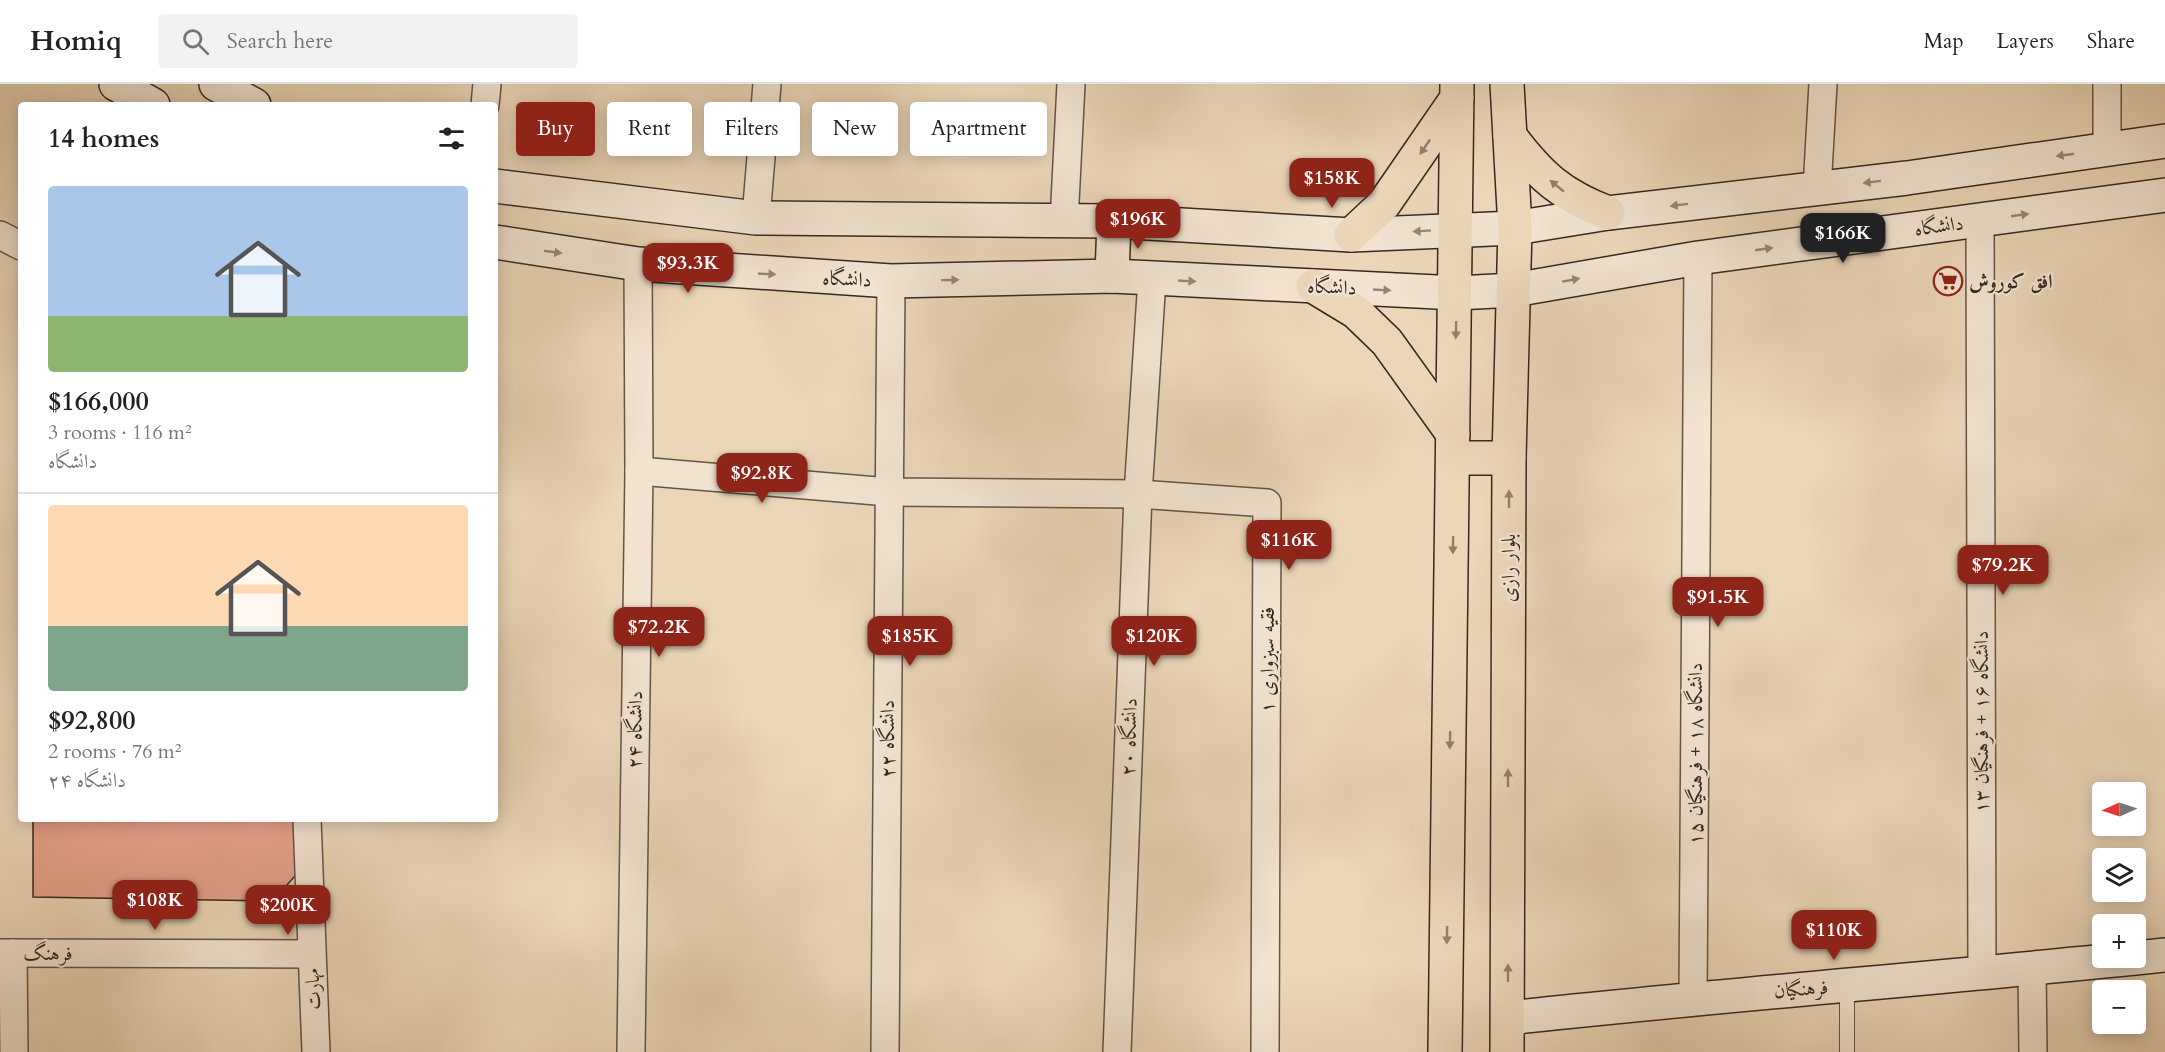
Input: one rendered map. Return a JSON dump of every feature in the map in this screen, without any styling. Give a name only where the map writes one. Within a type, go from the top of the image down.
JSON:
[{"type":"main road","points":[[116,84],[148,102]]},
{"type":"main road","points":[[216,84],[249,102]]},
{"type":"main road","name":"بلوار رازی","points":[[1507,84],[1515,228],[1509,458],[1507,1052]]},
{"type":"main road","points":[[1446,1052],[1457,293],[1455,229],[1457,91]]},
{"type":"main road","points":[[1352,235],[1383,204],[1457,91]]},
{"type":"main road","points":[[1510,136],[1532,165],[1575,200],[1608,213]]},
{"type":"main road","points":[[498,186],[756,218],[1114,221],[1352,235],[1515,228],[1608,213],[1907,178],[2165,141]]},
{"type":"main road","points":[[1907,178],[1909,230]]},
{"type":"main road","name":"دانشگاه","points":[[498,242],[638,264],[728,272],[891,281],[1112,276],[1457,293],[1514,290],[1698,258],[2165,195]]},
{"type":"main road","points":[[1112,276],[1114,221]]},
{"type":"main road","points":[[1313,286],[1356,312],[1387,342],[1454,446],[1509,458]]},
{"type":"main road","name":"فرهنگیان","points":[[1508,1018],[1693,997],[1847,986],[2165,955]]},
{"type":"street","points":[[486,102],[487,84]]},
{"type":"street","points":[[756,218],[767,84]]},
{"type":"street","points":[[1064,222],[1071,84]]},
{"type":"street","points":[[1817,189],[1823,84]]},
{"type":"street","points":[[2107,149],[2108,84]]},
{"type":"street","name":"دانشگاه ۱۶ + فرهنگیان ۱۳","points":[[1980,220],[1982,972]]},
{"type":"street","points":[[0,235],[18,244]]},
{"type":"street","name":"دانشگاه ۱۸ + فرهنگیان ۱۵","points":[[1693,997],[1698,258]]},
{"type":"street","name":"دانشگاه ۲۴","points":[[631,1052],[639,471],[638,264]]},
{"type":"street","name":"دانشگاه ۲۰","points":[[1117,1052],[1138,494],[1152,279]]},
{"type":"street","name":"دانشگاه ۲۲","points":[[885,1052],[891,281]]},
{"type":"street","name":"فقیه سبزواری ۱","points":[[639,471],[889,492],[1138,494],[1267,503],[1264,1052]]},
{"type":"street","name":"مهارت","points":[[307,822],[316,1052]]},
{"type":"street","points":[[7,953],[14,1052]]},
{"type":"street","name":"فرهنگ","points":[[7,953],[311,954]]},
{"type":"street","points":[[2032,969],[2033,1052]]},
{"type":"lane","points":[[1847,986],[1847,1052]]},
{"type":"building","points":[[33,822],[301,822],[301,869],[273,901],[33,897]]},
{"type":"place","name":"افق کوروش","points":[[1948,281]]}]
